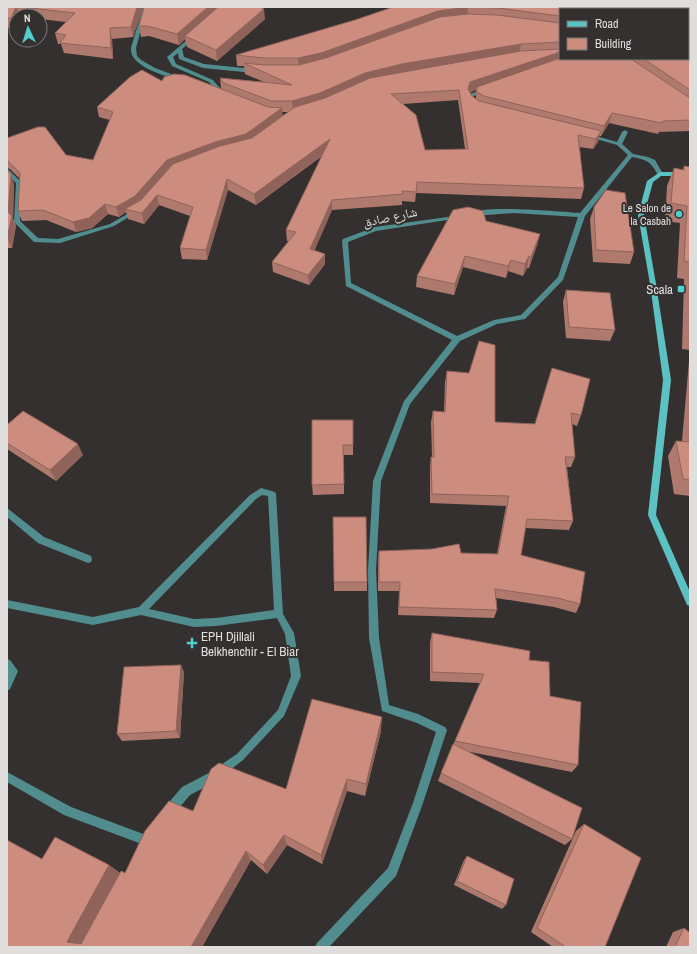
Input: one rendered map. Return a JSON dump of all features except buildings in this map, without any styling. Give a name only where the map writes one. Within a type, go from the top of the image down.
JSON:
[{"type":"main road","points":[[690,174],[660,174],[650,181],[641,216],[653,284],[667,380],[652,515],[690,602]]},
{"type":"street","points":[[145,7],[133,53],[136,60],[143,65],[187,81]]},
{"type":"street","points":[[197,34],[170,57],[174,65],[211,81],[223,95]]},
{"type":"street","points":[[180,50],[181,58],[203,66],[259,72]]},
{"type":"street","points":[[476,107],[473,106],[470,101],[471,95],[492,88]]},
{"type":"street","points":[[208,90],[230,98]]},
{"type":"street","points":[[619,144],[625,132]]},
{"type":"street","points":[[582,135],[619,144],[631,155],[647,158],[656,164],[660,174]]},
{"type":"street","points":[[321,947],[392,872],[418,803],[442,730],[418,719],[385,708],[374,638],[372,570],[377,481],[407,403],[457,339],[496,322],[523,317],[561,278],[582,215],[631,155]]},
{"type":"street","points":[[7,171],[19,183],[17,222],[36,240],[58,241],[112,225],[140,208]]},
{"type":"street","name":"شارع صادق","points":[[457,339],[348,284],[345,241],[375,229],[495,211],[535,211],[582,215]]},
{"type":"street","points":[[141,611],[253,497],[261,491],[272,494],[279,614],[289,633],[296,676],[281,713],[240,757],[211,778],[186,791],[163,818]]},
{"type":"street","points":[[7,512],[41,540],[88,559]]},
{"type":"street","points":[[7,604],[93,621],[141,611],[194,623],[216,622],[279,614]]},
{"type":"street","points":[[7,663],[13,672],[7,686]]},
{"type":"street","points":[[7,777],[68,811],[147,839],[137,856]]},
{"type":"place","name":"Le Salon de la Casbah","points":[[679,214]]},
{"type":"place","name":"Scala","points":[[681,289]]},
{"type":"place","name":"EPH Djillali Belkhenchir - El Biar","points":[[192,643]]}]
